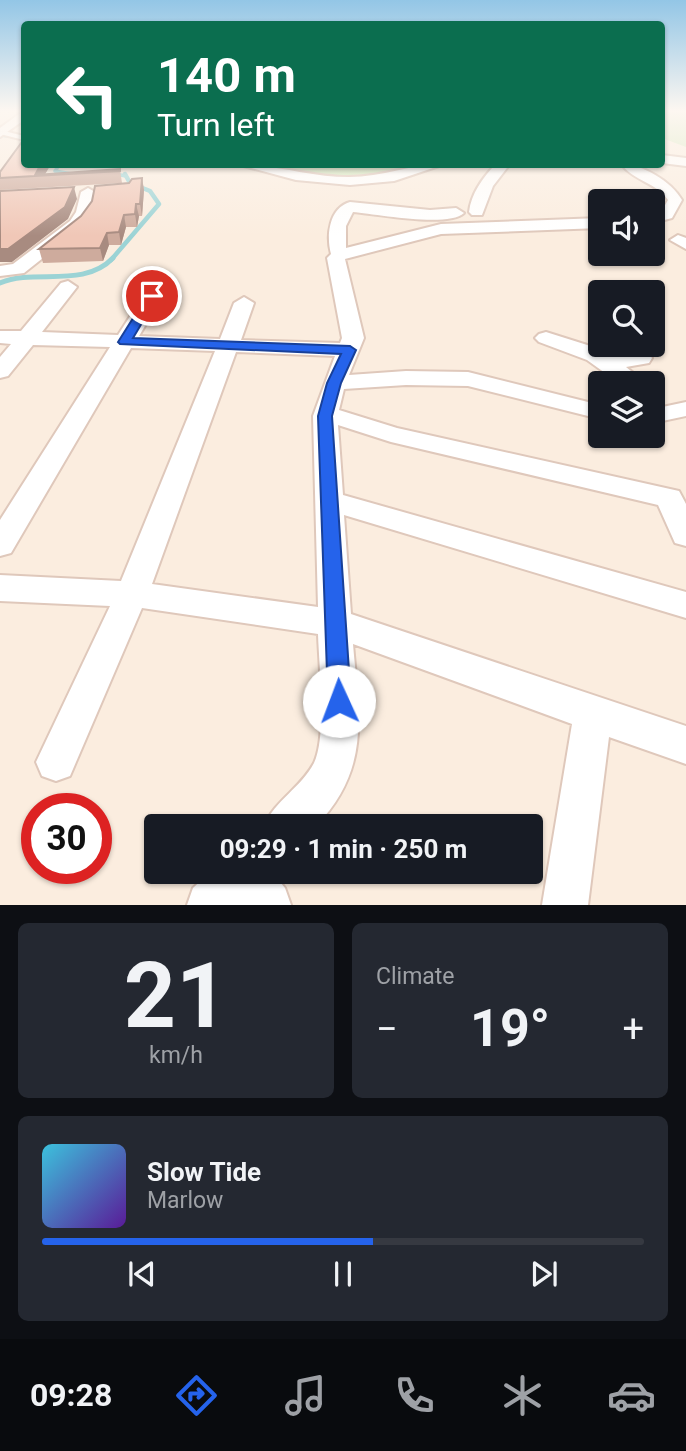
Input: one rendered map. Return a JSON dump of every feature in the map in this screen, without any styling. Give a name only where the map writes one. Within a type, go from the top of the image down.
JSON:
[{"type":"street","points":[[665,159],[686,162]]},
{"type":"street","points":[[260,168],[316,180],[360,181],[391,177],[424,168]]},
{"type":"street","points":[[477,212],[478,203],[499,168]]},
{"type":"street","points":[[631,168],[637,175],[666,188],[673,195],[675,200],[665,211]]},
{"type":"street","points":[[0,271],[18,269],[76,224],[84,212],[88,192]]},
{"type":"street","points":[[341,254],[338,252],[336,236],[339,220],[342,212],[350,207],[430,215],[477,212],[507,217],[528,226]]},
{"type":"street","points":[[665,217],[686,216]]},
{"type":"street","points":[[298,814],[312,800],[333,770],[340,727],[325,416],[334,383],[354,338],[336,258],[341,254],[441,229],[588,224]]},
{"type":"street","points":[[0,371],[68,288]]},
{"type":"street","points":[[0,545],[152,296]]},
{"type":"street","points":[[56,762],[132,594],[244,303]]},
{"type":"street","points":[[0,337],[350,350]]},
{"type":"street","points":[[547,338],[609,363],[619,371]]},
{"type":"street","points":[[609,363],[640,357]]},
{"type":"street","points":[[334,383],[449,377],[468,379],[588,409]]},
{"type":"street","points":[[665,411],[686,408]]},
{"type":"street","points":[[325,416],[342,418],[391,434],[669,498],[686,535]]},
{"type":"street","points":[[328,504],[345,505],[686,606]]},
{"type":"street","points":[[0,588],[132,594],[336,623],[593,715],[686,745]]},
{"type":"street","points":[[565,905],[593,715]]},
{"type":"green space","points":[[285,168],[403,168],[379,174],[324,176],[290,172]]},
{"type":"building","points":[[14,152],[21,152],[21,168],[39,168],[35,175],[120,169],[0,178],[0,172]]},
{"type":"building","points":[[142,178],[140,204],[136,204],[135,214],[124,215],[119,232],[107,233],[100,248],[39,249],[81,216],[92,201],[95,186],[129,183],[132,179]]},
{"type":"building","points":[[74,187],[65,207],[8,249],[0,249],[0,191]]},
{"type":"waterway","points":[[57,168],[55,171],[72,174]]},
{"type":"waterway","points":[[115,174],[126,176]]},
{"type":"waterway","points":[[112,259],[159,204],[150,191],[130,183],[125,174]]},
{"type":"waterway","points":[[0,283],[28,277],[88,273],[112,259]]},
{"type":"route","points":[[152,296],[125,342],[350,350],[334,383],[325,416],[339,701]]}]
